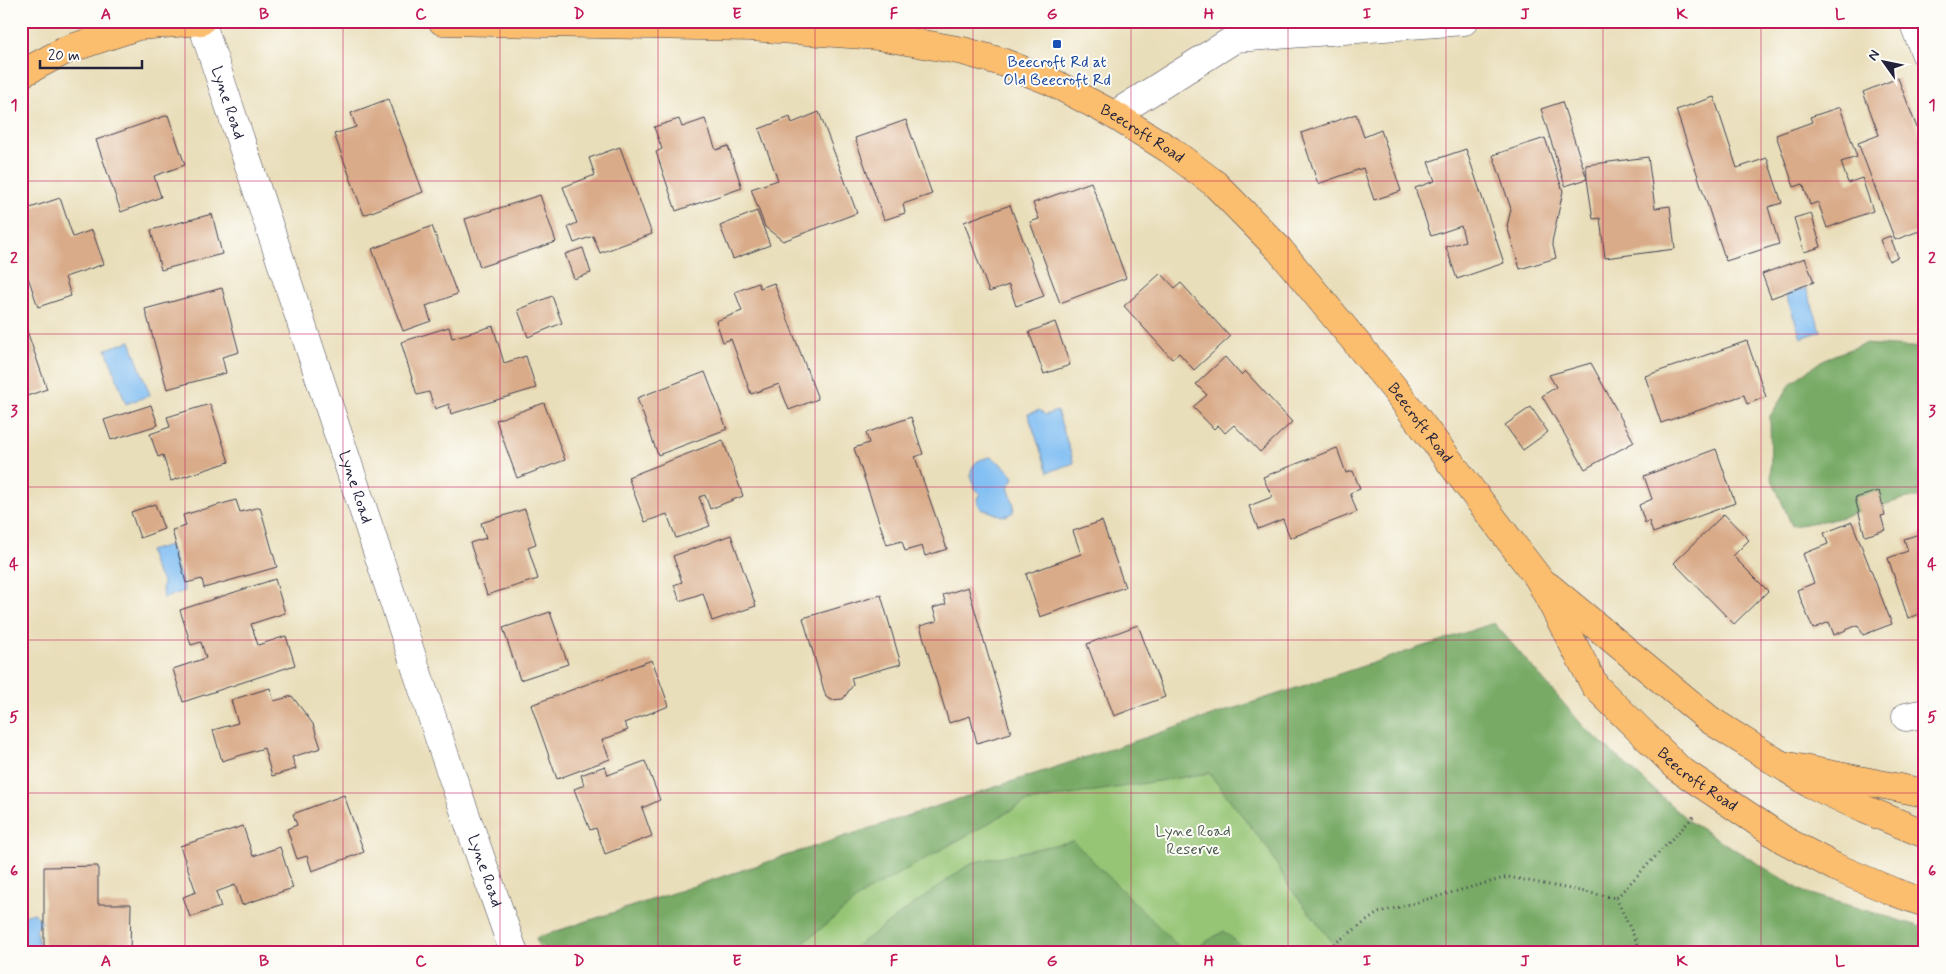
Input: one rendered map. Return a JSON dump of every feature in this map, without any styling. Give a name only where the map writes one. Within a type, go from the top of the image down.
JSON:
[{"type":"main road","points":[[21,74],[66,50],[138,26],[201,21]]},
{"type":"main road","name":"Beecroft Road","points":[[442,21],[750,27],[878,36],[963,50],[1002,62],[1050,81],[1114,115],[1170,150],[1214,183],[1280,249],[1392,387],[1539,579],[1595,686],[1679,769],[1784,840],[1835,867],[1925,903]]},
{"type":"main road","name":"Beecroft Road","points":[[1539,579],[1710,720],[1811,784],[1925,834]]},
{"type":"main road","points":[[1778,764],[1925,793]]},
{"type":"street","name":"Lyne Road","points":[[201,21],[444,753],[514,953]]},
{"type":"street","points":[[1114,115],[1236,38],[1464,21]]},
{"type":"street","points":[[1912,21],[1925,52]]},
{"type":"path","points":[[1616,898],[1698,812]]},
{"type":"path","points":[[1329,953],[1334,944],[1378,914],[1508,878],[1616,898]]},
{"type":"path","points":[[1616,898],[1642,953]]},
{"type":"green space","points":[[1863,344],[1925,348],[1925,498],[1907,498],[1836,519],[1792,526],[1771,477],[1770,416],[1792,382],[1824,359]]},
{"type":"green space","points":[[1494,623],[1584,727],[1690,822],[1804,892],[1925,928],[1925,953],[1331,953],[1334,944],[1288,885],[1269,850],[1209,773],[1026,802],[866,892],[791,953],[549,953],[536,938]]},
{"type":"green space","name":"Lyne Road Reserve","points":[[1273,696],[1334,944],[1331,953],[541,953],[536,938]]},
{"type":"green space","points":[[1073,841],[1185,953],[855,953],[855,947],[971,863]]},
{"type":"green space","points":[[1224,931],[1249,953],[1188,953]]},
{"type":"water","points":[[1806,288],[1821,331],[1801,338],[1786,295]]},
{"type":"water","points":[[130,341],[150,395],[126,404],[106,349]]},
{"type":"water","points":[[1040,410],[1045,415],[1057,411],[1074,463],[1048,472],[1028,414]]},
{"type":"water","points":[[990,457],[1004,466],[1014,478],[1008,487],[1014,505],[1013,512],[1004,516],[982,509],[977,501],[980,493],[974,487],[971,478],[974,464]]},
{"type":"water","points":[[170,545],[185,591],[164,598],[163,583],[154,567],[149,551]]},
{"type":"water","points":[[34,913],[42,922],[36,930],[41,953],[21,953],[21,917]]},
{"type":"building","points":[[1898,78],[1925,149],[1925,246],[1919,231],[1895,240],[1858,143],[1879,135],[1863,92]]},
{"type":"building","points":[[1714,97],[1737,168],[1767,158],[1782,203],[1768,207],[1779,244],[1726,261],[1676,110]]},
{"type":"building","points":[[388,99],[423,192],[364,215],[334,134],[356,127],[351,113]]},
{"type":"building","points":[[1562,102],[1587,179],[1565,186],[1541,109]]},
{"type":"building","points":[[1840,107],[1857,157],[1841,162],[1848,183],[1862,178],[1873,211],[1827,228],[1818,202],[1810,205],[1803,184],[1794,187],[1776,135],[1812,122],[1810,117]]},
{"type":"building","points":[[819,112],[857,213],[783,241],[765,227],[751,189],[778,180],[759,129],[790,117],[792,123]]},
{"type":"building","points":[[1356,114],[1364,137],[1381,130],[1401,191],[1374,200],[1363,168],[1318,184],[1301,133]]},
{"type":"building","points":[[168,115],[185,165],[154,176],[161,197],[121,212],[96,140]]},
{"type":"building","points":[[679,119],[682,127],[705,119],[716,150],[728,146],[742,188],[676,211],[656,152],[662,149],[654,127]]},
{"type":"building","points":[[906,120],[932,194],[903,204],[905,213],[884,220],[855,138]]},
{"type":"building","points":[[1545,138],[1563,191],[1552,242],[1556,258],[1520,269],[1507,226],[1511,209],[1493,155]]},
{"type":"building","points":[[620,147],[652,234],[600,253],[593,236],[574,243],[568,227],[577,223],[563,187],[595,175],[589,158]]},
{"type":"building","points":[[1466,149],[1504,263],[1457,279],[1446,247],[1465,241],[1461,226],[1431,236],[1415,188],[1435,181],[1428,162]]},
{"type":"building","points":[[1648,157],[1655,208],[1670,206],[1675,249],[1605,258],[1600,218],[1593,219],[1586,165]]},
{"type":"building","points":[[1091,182],[1126,278],[1060,303],[1030,222],[1039,219],[1033,203]]},
{"type":"building","points":[[540,195],[556,242],[480,267],[465,219]]},
{"type":"building","points":[[60,198],[73,237],[92,230],[104,264],[65,277],[71,296],[38,307],[21,256],[21,211]]},
{"type":"building","points":[[1010,205],[1044,296],[1016,306],[1009,285],[989,292],[964,222]]},
{"type":"building","points":[[757,211],[770,245],[733,259],[720,226]]},
{"type":"building","points":[[1811,213],[1821,247],[1804,252],[1794,218]]},
{"type":"building","points":[[212,214],[222,254],[161,270],[151,230]]},
{"type":"building","points":[[432,226],[457,294],[426,306],[431,321],[403,331],[372,249]]},
{"type":"building","points":[[1890,236],[1898,257],[1889,261],[1880,240]]},
{"type":"building","points":[[583,248],[591,273],[574,279],[565,254]]},
{"type":"building","points":[[1805,258],[1814,282],[1771,298],[1762,274]]},
{"type":"building","points":[[1161,273],[1175,288],[1181,283],[1230,337],[1194,370],[1179,353],[1172,359],[1124,306]]},
{"type":"building","points":[[758,283],[760,288],[774,283],[818,399],[789,410],[779,384],[751,394],[731,339],[723,342],[716,321],[742,311],[735,292]]},
{"type":"building","points":[[222,288],[239,352],[222,357],[226,373],[167,389],[145,309]]},
{"type":"building","points":[[552,296],[562,323],[528,337],[518,310]]},
{"type":"building","points":[[1055,322],[1070,365],[1044,374],[1029,332]]},
{"type":"building","points":[[493,326],[504,363],[526,356],[536,388],[451,414],[449,404],[435,409],[429,392],[417,395],[401,342],[449,327],[452,338]]},
{"type":"building","points":[[26,328],[47,389],[24,397],[21,389],[21,329]]},
{"type":"building","points":[[1747,341],[1766,397],[1747,404],[1744,395],[1661,423],[1645,376]]},
{"type":"building","points":[[1225,357],[1241,375],[1245,371],[1292,422],[1260,452],[1234,425],[1225,433],[1218,425],[1214,429],[1193,407],[1207,395],[1196,384]]},
{"type":"building","points":[[1591,363],[1634,442],[1585,469],[1542,396],[1556,387],[1549,375]]},
{"type":"building","points":[[705,372],[727,429],[658,455],[637,398]]},
{"type":"building","points":[[544,403],[565,460],[517,478],[496,420]]},
{"type":"building","points":[[210,404],[229,462],[171,481],[163,455],[158,457],[150,434],[170,427],[167,417]]},
{"type":"building","points":[[151,405],[158,425],[111,440],[104,420]]},
{"type":"building","points":[[1531,407],[1548,432],[1523,450],[1505,425]]},
{"type":"building","points":[[911,417],[923,454],[915,457],[947,549],[925,556],[922,546],[905,551],[902,541],[887,545],[854,448],[869,443],[866,433]]},
{"type":"building","points":[[723,440],[743,496],[710,509],[705,495],[699,497],[710,526],[676,538],[667,514],[645,522],[628,477]]},
{"type":"building","points":[[1337,448],[1346,473],[1353,471],[1360,489],[1350,493],[1357,512],[1290,538],[1283,519],[1258,529],[1249,506],[1272,497],[1263,477]]},
{"type":"building","points":[[1716,449],[1735,503],[1653,533],[1649,521],[1645,523],[1639,505],[1652,499],[1644,476]]},
{"type":"building","points":[[1879,491],[1885,515],[1881,516],[1885,530],[1865,536],[1855,498]]},
{"type":"building","points":[[236,500],[240,512],[260,507],[277,567],[204,588],[202,579],[186,583],[172,530],[186,526],[183,515]]},
{"type":"building","points":[[155,504],[164,529],[140,538],[131,512]]},
{"type":"building","points":[[525,509],[536,544],[528,547],[538,579],[487,595],[470,543],[486,538],[481,523]]},
{"type":"building","points":[[1724,514],[1749,540],[1733,556],[1768,591],[1734,624],[1674,563]]},
{"type":"building","points":[[1102,521],[1125,587],[1040,617],[1026,574],[1081,554],[1073,531]]},
{"type":"building","points":[[1852,522],[1892,624],[1863,635],[1858,625],[1834,635],[1829,622],[1813,629],[1797,590],[1814,583],[1803,554],[1828,544],[1824,533]]},
{"type":"building","points":[[1925,532],[1925,612],[1908,618],[1888,558],[1908,551],[1904,539]]},
{"type":"building","points":[[731,535],[756,606],[712,621],[703,593],[680,601],[674,585],[682,582],[673,556]]},
{"type":"building","points":[[275,579],[285,613],[251,624],[258,645],[286,636],[295,665],[183,702],[173,669],[206,658],[201,642],[191,645],[180,610]]},
{"type":"building","points":[[968,587],[1011,733],[977,743],[970,716],[949,723],[920,626],[937,621],[933,608],[946,604],[943,595]]},
{"type":"building","points":[[881,595],[901,664],[851,678],[853,685],[843,699],[831,700],[826,697],[803,618]]},
{"type":"building","points":[[550,612],[568,664],[520,680],[503,628]]},
{"type":"building","points":[[1138,625],[1165,697],[1114,716],[1087,644]]},
{"type":"building","points":[[652,660],[669,706],[624,723],[628,730],[602,740],[610,759],[557,779],[531,705]]},
{"type":"building","points":[[270,688],[274,701],[292,696],[313,724],[321,748],[292,757],[296,769],[272,776],[264,748],[222,761],[213,730],[238,723],[231,700]]},
{"type":"building","points":[[645,761],[660,800],[642,808],[652,836],[605,854],[596,828],[590,830],[574,789],[584,785],[581,775],[605,766],[608,775]]},
{"type":"building","points":[[344,795],[364,852],[312,871],[307,856],[297,859],[287,829],[297,825],[293,814]]},
{"type":"building","points":[[243,826],[253,856],[280,847],[293,888],[242,905],[235,885],[216,892],[221,907],[190,917],[183,897],[196,892],[180,846]]},
{"type":"building","points":[[98,866],[98,904],[131,904],[130,953],[44,953],[44,867]]},
{"type":"place","name":"Beecroft Rd at Old Beecroft Rd","points":[[1057,44]]}]
